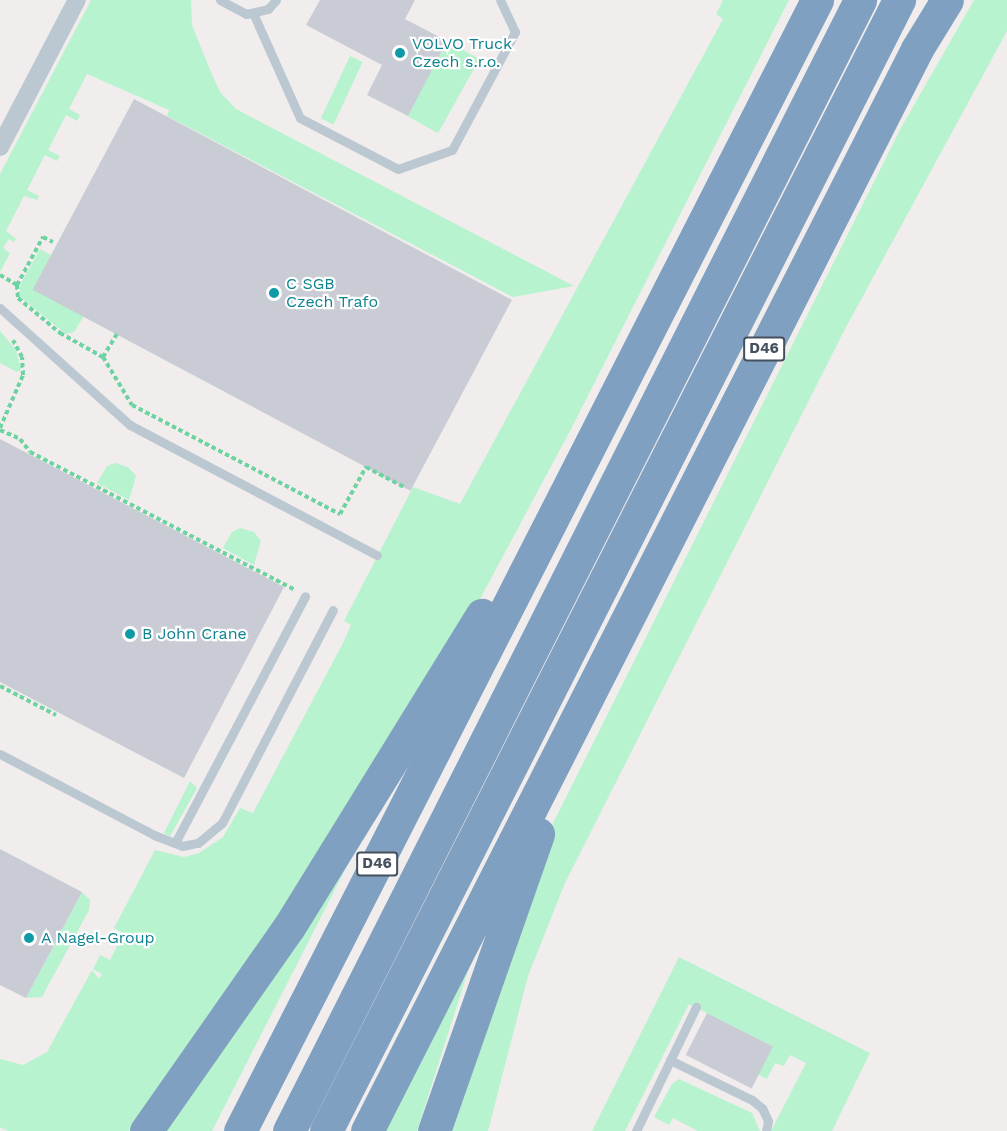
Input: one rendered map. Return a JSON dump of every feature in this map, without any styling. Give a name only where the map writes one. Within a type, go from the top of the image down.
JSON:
[{"type":"highway","name":"D46","points":[[240,1131],[817,0]]},
{"type":"highway","points":[[289,1131],[860,0]]},
{"type":"highway","points":[[326,1131],[899,0]]},
{"type":"highway","name":"D46","points":[[367,1131],[917,49],[947,0]]},
{"type":"highway","points":[[146,1131],[289,927],[610,403]]},
{"type":"highway","points":[[434,1131],[475,1005],[586,700]]},
{"type":"street","points":[[0,147],[77,0]]},
{"type":"lane","points":[[220,0],[246,14],[268,9],[276,0]]},
{"type":"lane","points":[[253,13],[300,118],[398,169],[452,150],[515,32],[500,0]]},
{"type":"lane","points":[[0,308],[130,425],[376,555]]},
{"type":"lane","points":[[175,843],[305,596]]},
{"type":"lane","points":[[0,754],[175,843],[198,843],[222,823],[333,610]]},
{"type":"lane","points":[[636,1131],[696,1007]]},
{"type":"lane","points":[[670,1060],[752,1100],[762,1108],[768,1121],[766,1131]]},
{"type":"path","points":[[53,242],[44,237],[17,285],[18,298],[60,333],[104,357],[132,405],[340,514],[366,467],[406,488]]},
{"type":"path","points":[[0,275],[17,285]]},
{"type":"path","points":[[104,357],[117,334]]},
{"type":"path","points":[[12,338],[22,357],[23,375],[0,429],[20,439],[30,452],[305,596]]},
{"type":"path","points":[[0,686],[56,715]]},
{"type":"green space","points":[[91,0],[191,0],[192,25],[211,72],[220,92],[236,109],[574,286],[513,297],[167,116],[169,110],[87,74],[69,109],[80,115],[77,121],[66,115],[48,150],[60,156],[57,161],[45,155],[27,190],[39,196],[37,200],[24,196],[6,231],[16,239],[14,242],[9,239],[3,248],[10,253],[0,272],[0,174]]},
{"type":"green space","points":[[723,0],[789,0],[570,431],[473,612],[277,924],[129,1131],[8,1131],[0,1127],[0,1059],[23,1065],[47,1052],[92,970],[99,979],[102,974],[93,969],[100,955],[110,960],[123,934],[114,928],[155,850],[184,857],[199,853],[223,837],[240,808],[253,813],[344,641],[351,625],[344,621],[413,487],[460,504],[723,19],[716,14]]},
{"type":"green space","points":[[974,0],[1007,0],[1007,31],[844,331],[565,883],[528,976],[488,1131],[443,1131],[553,823],[902,126]]},
{"type":"green space","points":[[447,41],[479,59],[438,133],[406,115]]},
{"type":"green space","points":[[350,56],[363,62],[334,124],[321,119]]},
{"type":"green space","points":[[40,249],[51,255],[34,289],[84,316],[74,332],[66,334],[20,297],[20,285]]},
{"type":"green space","points":[[0,331],[16,350],[21,370],[17,372],[0,363]]},
{"type":"green space","points":[[115,463],[128,467],[136,476],[129,500],[97,483],[107,466]]},
{"type":"green space","points":[[240,528],[254,532],[261,541],[254,565],[223,548],[232,532]]},
{"type":"green space","points":[[190,781],[197,788],[170,836],[164,833]]},
{"type":"green space","points":[[348,864],[212,1131],[161,1131],[288,954]]},
{"type":"green space","points":[[82,892],[90,900],[89,910],[42,997],[26,998]]},
{"type":"green space","points":[[475,949],[417,1131],[383,1131]]},
{"type":"green space","points":[[679,957],[870,1053],[832,1131],[771,1131],[806,1063],[790,1055],[784,1066],[775,1063],[767,1079],[758,1075],[772,1046],[689,1004],[625,1131],[592,1131]]},
{"type":"green space","points":[[679,1079],[752,1113],[760,1131],[698,1131],[673,1118],[669,1125],[654,1117],[672,1084]]},
{"type":"building","name":"VOLVO Truck Czech s.r.o.","points":[[320,0],[415,0],[405,19],[447,41],[408,116],[367,95],[382,65],[306,25]]},
{"type":"building","name":"C SGB Czech Trafo","points":[[134,99],[512,300],[410,491],[33,290]]},
{"type":"building","name":"B John Crane","points":[[0,439],[284,587],[184,778],[0,682]]},
{"type":"building","name":"A Nagel-Group","points":[[0,849],[82,892],[26,998],[0,985]]},
{"type":"building","points":[[707,1013],[773,1047],[752,1088],[686,1055]]},
{"type":"place","name":"VOLVO Truck Czech s.r.o.","points":[[400,53]]},
{"type":"place","name":"C SGB Czech Trafo","points":[[274,293]]},
{"type":"place","name":"B John Crane","points":[[130,634]]},
{"type":"place","name":"A Nagel-Group","points":[[29,938]]}]
